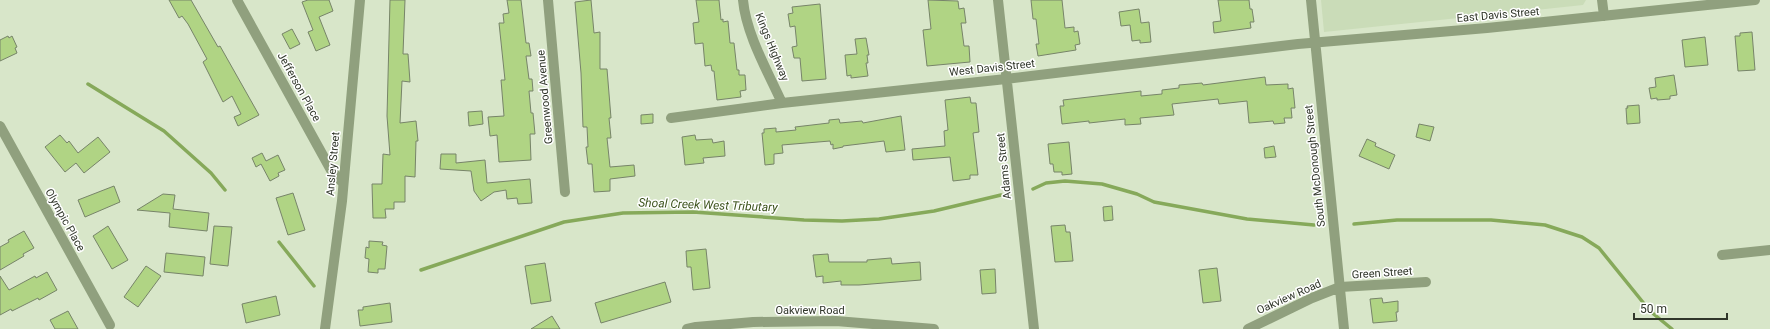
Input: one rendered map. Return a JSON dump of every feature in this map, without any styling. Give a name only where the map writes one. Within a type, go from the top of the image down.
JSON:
[{"type":"street","name":"Jefferson Place","points":[[237,0],[331,170],[343,183]]},
{"type":"street","name":"Ansley Street","points":[[325,329],[343,183],[360,0]]},
{"type":"street","name":"Greenwood Avenue","points":[[548,0],[565,192]]},
{"type":"street","name":"Kings Highway","points":[[743,0],[744,10],[758,51],[782,103]]},
{"type":"street","name":"Adams Street","points":[[998,0],[1034,329]]},
{"type":"street","name":"South McDonough Street","points":[[1311,0],[1314,43],[1344,329]]},
{"type":"street","points":[[1602,0],[1604,16]]},
{"type":"street","name":"East Davis Street","points":[[1314,43],[1604,16],[1755,0]]},
{"type":"street","name":"West Davis Street","points":[[671,118],[782,103],[1006,79],[1314,43]]},
{"type":"street","name":"Olympic Place","points":[[0,126],[110,325]]},
{"type":"street","points":[[1722,256],[1770,250]]},
{"type":"street","name":"Green Street","points":[[1340,287],[1426,282]]},
{"type":"street","name":"Oakview Road","points":[[1248,329],[1312,298],[1340,287]]},
{"type":"street","name":"Oakview Road","points":[[687,329],[753,322],[836,321],[934,329]]},
{"type":"shaded area","points":[[1321,0],[1586,0],[1583,5],[1324,32]]},
{"type":"building","points":[[169,0],[191,0],[218,47],[220,46],[259,115],[238,126],[234,117],[241,114],[232,96],[223,102],[203,62],[207,59],[188,24],[182,16],[179,18]]},
{"type":"building","points":[[308,0],[329,0],[333,11],[319,17],[330,45],[316,51],[308,32],[313,30],[302,2]]},
{"type":"building","points":[[390,0],[405,0],[403,54],[408,54],[410,82],[402,81],[400,123],[416,121],[418,141],[416,141],[415,177],[405,176],[405,202],[394,202],[394,209],[385,209],[386,218],[373,218],[372,184],[382,184],[383,154],[390,155],[387,116]]},
{"type":"building","points":[[507,0],[521,0],[526,43],[529,43],[531,56],[526,56],[529,79],[532,79],[533,91],[529,91],[535,134],[530,134],[531,160],[499,162],[497,135],[490,136],[488,117],[504,116],[501,80],[505,80],[499,23],[504,23],[503,14],[509,13]]},
{"type":"building","points":[[591,0],[594,33],[600,32],[600,69],[607,69],[611,118],[609,118],[611,138],[607,138],[610,167],[634,165],[635,176],[610,179],[610,191],[594,192],[592,164],[588,164],[586,147],[588,147],[587,127],[583,127],[581,73],[575,2]]},
{"type":"building","points":[[696,0],[719,0],[721,20],[723,19],[723,22],[728,21],[730,43],[734,43],[737,70],[739,70],[739,75],[745,75],[746,90],[740,91],[741,97],[717,100],[714,71],[712,71],[711,65],[705,66],[703,43],[695,44],[693,23],[699,22]]},
{"type":"building","points":[[928,0],[958,1],[959,9],[964,8],[966,23],[961,23],[964,46],[969,46],[970,62],[927,66],[923,30],[931,29]]},
{"type":"building","points":[[1031,0],[1062,0],[1065,28],[1074,27],[1074,32],[1078,31],[1080,44],[1075,45],[1076,50],[1038,56],[1036,44],[1039,44],[1036,19],[1033,19]]},
{"type":"building","points":[[1218,0],[1249,0],[1254,22],[1250,22],[1251,28],[1214,33],[1213,22],[1221,21]]},
{"type":"building","points":[[820,4],[826,79],[802,81],[800,58],[794,58],[792,47],[797,46],[795,26],[790,27],[788,14],[793,13],[792,7]]},
{"type":"building","points":[[1139,9],[1141,23],[1149,22],[1151,42],[1140,43],[1140,40],[1132,41],[1130,25],[1121,26],[1119,12]]},
{"type":"building","points":[[292,29],[300,44],[290,49],[282,34]]},
{"type":"building","points":[[1752,32],[1755,70],[1738,71],[1735,36],[1740,36],[1740,33]]},
{"type":"building","points":[[8,36],[9,38],[12,36],[17,47],[15,48],[17,53],[0,61],[0,40]]},
{"type":"building","points":[[1705,37],[1708,65],[1685,67],[1682,40]]},
{"type":"building","points":[[866,38],[869,55],[867,55],[868,63],[866,63],[868,76],[851,78],[851,75],[847,76],[845,55],[857,54],[855,39]]},
{"type":"building","points":[[1674,75],[1677,95],[1670,96],[1670,99],[1651,99],[1649,88],[1656,87],[1655,78]]},
{"type":"building","points":[[1265,77],[1266,85],[1288,84],[1288,89],[1293,88],[1295,108],[1291,108],[1292,118],[1284,118],[1285,123],[1274,124],[1273,121],[1249,123],[1247,101],[1219,104],[1218,99],[1172,104],[1174,115],[1140,118],[1141,124],[1125,125],[1125,119],[1062,124],[1060,106],[1064,106],[1063,100],[1141,91],[1141,96],[1162,94],[1162,90],[1179,88],[1179,85],[1202,83],[1203,85]]},
{"type":"building","points":[[970,97],[971,103],[976,103],[979,132],[973,133],[978,175],[970,175],[970,179],[953,181],[950,157],[913,160],[912,149],[945,146],[944,131],[948,130],[945,100]]},
{"type":"building","points":[[1639,105],[1640,123],[1627,124],[1627,106]]},
{"type":"building","points":[[482,111],[483,124],[469,126],[468,112]]},
{"type":"building","points":[[653,114],[653,123],[641,124],[641,115]]},
{"type":"building","points":[[901,116],[905,150],[886,152],[884,141],[843,146],[833,149],[833,144],[831,145],[830,141],[782,145],[783,153],[774,154],[774,164],[765,165],[762,133],[764,133],[764,129],[776,128],[776,132],[796,130],[795,127],[829,123],[829,120],[839,119],[840,123],[862,121],[863,123]]},
{"type":"building","points":[[1419,124],[1434,127],[1430,141],[1416,137]]},
{"type":"building","points":[[60,135],[67,143],[69,141],[78,153],[98,137],[110,152],[84,173],[76,163],[65,172],[45,147]]},
{"type":"building","points":[[695,135],[696,140],[712,139],[713,143],[724,141],[725,156],[703,158],[704,163],[685,165],[682,137]]},
{"type":"building","points":[[1367,139],[1376,143],[1375,146],[1395,155],[1389,169],[1359,156]]},
{"type":"building","points":[[1069,142],[1072,174],[1062,175],[1062,172],[1054,172],[1053,164],[1050,164],[1048,144]]},
{"type":"building","points":[[1274,146],[1276,157],[1265,158],[1264,148]]},
{"type":"building","points":[[262,153],[266,161],[278,155],[285,170],[278,173],[279,176],[270,181],[261,164],[256,167],[252,158]]},
{"type":"building","points":[[441,154],[456,154],[456,163],[485,160],[487,183],[530,179],[532,203],[518,204],[517,198],[507,199],[506,190],[494,192],[481,201],[474,191],[471,171],[440,169]]},
{"type":"building","points":[[114,186],[120,202],[85,217],[78,200]]},
{"type":"building","points":[[293,193],[305,230],[288,235],[276,198]]},
{"type":"building","points":[[163,194],[175,195],[173,209],[209,213],[207,231],[169,227],[170,213],[137,210]]},
{"type":"building","points":[[1112,206],[1113,220],[1104,221],[1103,207]]},
{"type":"building","points":[[1065,225],[1066,232],[1070,232],[1073,261],[1055,262],[1051,226]]},
{"type":"building","points":[[108,226],[128,260],[112,269],[93,236]]},
{"type":"building","points":[[214,226],[232,227],[228,266],[210,264]]},
{"type":"building","points":[[24,231],[34,248],[23,254],[24,256],[0,270],[0,247],[9,242],[8,240]]},
{"type":"building","points":[[369,241],[383,242],[382,245],[387,246],[385,269],[378,269],[378,273],[368,272],[369,259],[365,258],[366,247],[369,248]]},
{"type":"building","points":[[706,249],[710,288],[693,290],[691,267],[687,267],[686,251]]},
{"type":"building","points":[[166,253],[205,257],[203,276],[164,272]]},
{"type":"building","points":[[828,254],[829,262],[867,262],[867,260],[891,258],[892,264],[920,262],[921,280],[859,285],[841,285],[841,281],[823,283],[823,276],[816,277],[813,255]]},
{"type":"building","points":[[545,263],[551,301],[531,304],[525,266]]},
{"type":"building","points":[[146,266],[161,276],[138,307],[124,297]]},
{"type":"building","points":[[1217,268],[1221,301],[1203,303],[1199,270]]},
{"type":"building","points":[[995,269],[996,293],[982,294],[980,270]]},
{"type":"building","points":[[47,272],[57,290],[39,300],[38,298],[12,311],[11,309],[0,315],[0,276],[9,290],[35,276],[36,278]]},
{"type":"building","points":[[665,282],[671,302],[601,323],[595,303]]},
{"type":"building","points":[[276,296],[280,315],[246,323],[242,304]]},
{"type":"building","points":[[1382,298],[1383,303],[1398,301],[1398,312],[1396,312],[1397,321],[1373,323],[1370,299]]},
{"type":"building","points":[[390,303],[392,322],[360,326],[358,310],[363,310],[363,307]]},
{"type":"building","points":[[68,311],[78,329],[55,329],[50,320]]},
{"type":"building","points":[[552,316],[560,329],[531,329]]},
{"type":"waterway","name":"Shoal Creek West Tributary","points":[[88,84],[164,131],[211,173],[225,190]]},
{"type":"waterway","name":"Shoal Creek West Tributary","points":[[1033,189],[1046,183],[1065,181],[1102,184],[1137,194],[1154,202],[1247,219],[1314,225]]},
{"type":"waterway","name":"Shoal Creek West Tributary","points":[[421,270],[564,222],[623,213],[693,212],[804,220],[842,221],[879,219],[934,211],[1001,195]]},
{"type":"waterway","name":"Shoal Creek West Tributary","points":[[1354,224],[1397,220],[1491,220],[1545,225],[1582,237],[1599,248],[1650,311],[1672,329]]},
{"type":"waterway","name":"Shoal Creek West Tributary","points":[[279,242],[314,286]]}]
